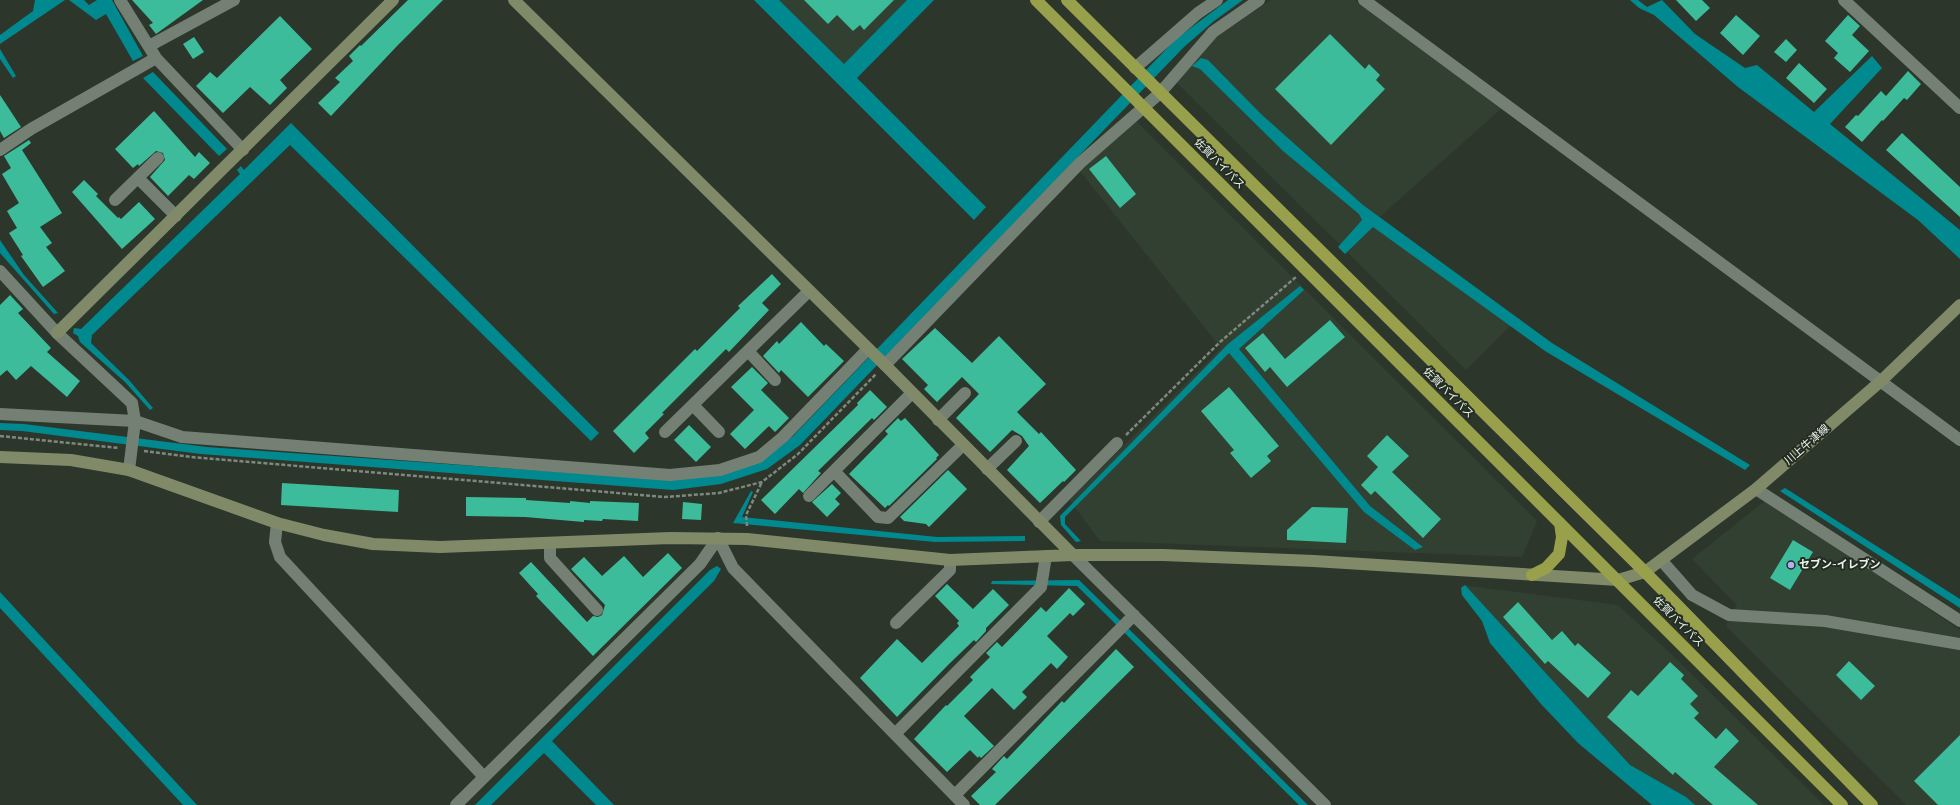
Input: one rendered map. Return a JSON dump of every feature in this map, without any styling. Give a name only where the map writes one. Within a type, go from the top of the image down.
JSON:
[{"type":"highway","name":"佐賀バイパス","points":[[1036,0],[1842,805]]},
{"type":"highway","name":"佐賀バイパス","points":[[1067,0],[1646,572],[1872,805]]},
{"type":"highway","points":[[1532,575],[1546,568],[1559,554],[1562,537],[1560,523]]},
{"type":"street","points":[[120,0],[156,58],[243,150]]},
{"type":"street","points":[[149,46],[234,0]]},
{"type":"street","points":[[57,334],[393,0]]},
{"type":"street","points":[[514,0],[868,349],[1039,522],[1325,805]]},
{"type":"street","points":[[1137,70],[1198,14],[1217,0]]},
{"type":"street","points":[[885,366],[1080,163],[1158,91],[1214,32],[1259,0]]},
{"type":"street","points":[[1364,0],[1960,440]]},
{"type":"street","points":[[1844,0],[1960,108]]},
{"type":"street","points":[[0,150],[31,129],[156,58]]},
{"type":"street","points":[[115,200],[158,158]]},
{"type":"street","points":[[138,178],[176,216]]},
{"type":"street","points":[[0,271],[57,334],[132,403],[134,426],[129,470]]},
{"type":"street","points":[[665,432],[809,291]]},
{"type":"street","name":"川上牛津線","points":[[0,457],[71,460],[129,470],[277,523],[324,536],[373,544],[440,547],[550,544],[670,538],[718,538],[747,539],[950,560],[1073,555],[1163,556],[1314,561],[1618,580],[1646,572],[1756,489],[1881,381],[1960,306]]},
{"type":"street","points":[[0,414],[134,426],[182,437],[670,475],[720,470],[758,457],[783,437],[868,349]]},
{"type":"street","points":[[748,351],[775,380]]},
{"type":"street","points":[[809,496],[912,393]]},
{"type":"street","points":[[938,420],[965,393]]},
{"type":"street","points":[[693,405],[719,432]]},
{"type":"street","points":[[987,469],[1016,441]]},
{"type":"street","points":[[834,471],[878,517],[888,518],[963,444]]},
{"type":"street","points":[[1039,522],[1118,444]]},
{"type":"street","points":[[1756,489],[1960,621]]},
{"type":"street","points":[[277,523],[275,542],[280,557],[484,777]]},
{"type":"street","points":[[456,805],[700,564],[718,538],[733,568],[964,805]]},
{"type":"street","points":[[550,544],[550,558],[597,610]]},
{"type":"street","points":[[895,734],[1041,587],[1046,556]]},
{"type":"street","points":[[896,624],[950,570],[950,560]]},
{"type":"street","points":[[1662,561],[1692,595],[1729,615],[1825,621],[1960,644]]},
{"type":"street","points":[[955,796],[1134,615]]},
{"type":"path","points":[[1118,444],[1220,342],[1306,268]]},
{"type":"path","points":[[747,528],[746,515],[762,482]]},
{"type":"shaded area","points":[[779,0],[907,0],[844,64]]},
{"type":"shaded area","points":[[1271,0],[1355,0],[1502,108],[1376,220],[1514,322],[1466,370],[1176,82],[1215,38]]},
{"type":"shaded area","points":[[1136,121],[1537,521],[1522,557],[1100,541],[1070,500],[1221,348],[1079,170]]},
{"type":"shaded area","points":[[1766,500],[1960,630],[1960,805],[1906,805],[1726,626],[1737,605],[1692,559]]},
{"type":"shaded area","points":[[1461,585],[1618,605],[1671,654],[1824,805],[1672,805],[1630,771]]},
{"type":"water","points":[[35,0],[65,0],[0,44],[0,35],[33,11]]},
{"type":"water","points":[[69,0],[84,0],[89,5],[97,0],[112,0],[143,56],[133,61],[106,14],[96,20]]},
{"type":"water","points":[[754,0],[779,0],[844,64],[907,0],[934,0],[857,78],[986,207],[974,220]]},
{"type":"water","points":[[1228,0],[1243,0],[1214,21],[1184,47],[800,445],[767,469],[721,484],[673,490],[201,454],[22,431],[0,430],[0,423],[24,424],[207,447],[672,480],[764,459],[793,436],[1176,39]]},
{"type":"water","points":[[1630,0],[1638,0],[1647,7],[1662,0],[1695,34],[1745,68],[1757,65],[1814,112],[1872,56],[1882,68],[1830,124],[1960,230],[1960,259],[1918,220],[1738,87],[1654,15],[1639,8]]},
{"type":"water","points":[[0,49],[16,76],[13,78],[0,59]]},
{"type":"water","points":[[1201,58],[1208,60],[1261,114],[1363,205],[1552,343],[1750,465],[1745,470],[1545,351],[1373,227],[1345,254],[1338,247],[1362,220],[1359,214],[1283,151],[1200,69],[1192,66]]},
{"type":"water","points":[[153,72],[227,149],[219,156],[143,78]]},
{"type":"water","points":[[291,123],[599,433],[591,441],[290,145],[92,335],[91,343],[129,380],[153,408],[150,410],[125,382],[80,342],[78,336],[73,333],[74,328],[81,329],[240,174],[237,170],[241,166],[244,170]]},
{"type":"water","points":[[0,240],[24,275],[58,313],[54,314],[0,253]]},
{"type":"water","points":[[1300,286],[1304,290],[1239,349],[1370,506],[1423,547],[1415,550],[1364,512],[1229,353],[1065,517],[1065,524],[1081,541],[1076,542],[1061,525],[1060,516],[1228,344]]},
{"type":"water","points":[[1785,488],[1960,599],[1960,608],[1780,491]]},
{"type":"water","points":[[751,491],[753,492],[742,517],[937,537],[1025,536],[1025,541],[935,542],[733,523]]},
{"type":"water","points":[[717,566],[721,569],[714,581],[552,741],[614,805],[596,805],[544,753],[491,805],[475,805],[710,570]]},
{"type":"water","points":[[1079,580],[1308,805],[1299,805],[1077,586],[991,584],[992,581]]},
{"type":"water","points":[[1465,585],[1630,765],[1686,797],[1695,805],[1652,805],[1578,743],[1541,704],[1490,643],[1482,621],[1462,595],[1461,588]]},
{"type":"water","points":[[0,592],[197,805],[183,805],[0,608]]},
{"type":"building","points":[[132,0],[203,0],[156,34],[149,25],[153,23]]},
{"type":"building","points":[[408,0],[443,0],[331,116],[318,103],[340,82],[335,78],[353,61],[349,56]]},
{"type":"building","points":[[804,0],[894,0],[864,30],[860,25],[853,31],[837,15],[828,24]]},
{"type":"building","points":[[1676,0],[1702,0],[1710,8],[1696,21]]},
{"type":"building","points":[[1736,15],[1760,36],[1743,55],[1720,33]]},
{"type":"building","points":[[1848,15],[1860,26],[1852,35],[1869,51],[1850,72],[1834,58],[1838,53],[1825,41]]},
{"type":"building","points":[[280,16],[312,49],[280,80],[287,88],[270,105],[250,87],[223,113],[196,86],[210,72],[217,78]]},
{"type":"building","points":[[1330,34],[1365,69],[1369,64],[1380,75],[1376,80],[1385,89],[1331,145],[1275,89]]},
{"type":"building","points":[[194,37],[204,52],[193,59],[183,44]]},
{"type":"building","points":[[1786,39],[1797,50],[1786,62],[1774,52]]},
{"type":"building","points":[[1799,63],[1827,89],[1814,103],[1786,78]]},
{"type":"building","points":[[1908,71],[1921,84],[1907,100],[1904,98],[1862,142],[1845,127],[1856,115],[1858,116],[1881,91],[1886,96]]},
{"type":"building","points":[[0,95],[21,127],[4,138],[0,131]]},
{"type":"building","points":[[154,111],[195,157],[199,152],[210,163],[194,179],[189,175],[168,196],[150,177],[165,160],[163,153],[156,151],[139,166],[138,164],[133,168],[115,149]]},
{"type":"building","points":[[1902,133],[1960,187],[1960,217],[1886,150]]},
{"type":"building","points":[[29,140],[31,143],[22,150],[62,213],[40,227],[52,243],[46,247],[65,271],[43,287],[21,256],[23,255],[9,233],[17,228],[7,211],[19,203],[2,174],[11,168],[4,156]]},
{"type":"building","points":[[1106,156],[1136,194],[1120,208],[1089,169]]},
{"type":"building","points":[[84,180],[98,194],[96,196],[118,218],[119,217],[121,219],[139,202],[155,219],[122,249],[72,192]]},
{"type":"building","points":[[772,274],[781,284],[762,303],[769,310],[729,352],[726,349],[662,413],[664,414],[645,433],[649,438],[634,453],[613,431],[695,349],[697,351],[740,308],[738,306]]},
{"type":"building","points":[[10,295],[23,309],[18,313],[51,348],[47,352],[80,381],[67,397],[31,366],[16,380],[7,370],[0,376],[0,305]]},
{"type":"building","points":[[1330,320],[1345,337],[1287,387],[1270,367],[1265,372],[1245,348],[1263,333],[1285,359]]},
{"type":"building","points":[[801,322],[824,346],[826,344],[844,361],[808,397],[781,370],[779,373],[763,356],[777,341],[779,344]]},
{"type":"building","points":[[935,328],[972,363],[999,336],[1046,384],[1017,412],[1039,434],[1041,432],[1076,470],[1040,503],[1007,470],[1029,446],[1022,436],[1012,430],[990,452],[956,418],[979,394],[962,377],[937,402],[924,389],[928,385],[902,359]]},
{"type":"building","points":[[752,367],[768,383],[761,390],[789,418],[775,432],[769,426],[745,449],[730,434],[754,410],[731,387]]},
{"type":"building","points":[[1229,387],[1279,446],[1267,456],[1271,461],[1251,478],[1230,453],[1234,450],[1201,411]]},
{"type":"building","points":[[870,390],[887,407],[874,420],[872,418],[818,471],[821,473],[803,493],[799,489],[775,514],[761,500],[858,405],[857,403]]},
{"type":"building","points":[[898,418],[901,421],[905,418],[939,455],[936,458],[937,459],[889,506],[888,505],[885,508],[849,474],[888,434],[885,431]]},
{"type":"building","points":[[689,425],[711,447],[696,462],[674,440]]},
{"type":"building","points":[[1387,435],[1409,456],[1392,472],[1441,519],[1423,538],[1375,491],[1371,495],[1361,485],[1378,467],[1367,456]]},
{"type":"building","points":[[948,470],[967,489],[929,527],[926,524],[904,521],[900,517]]},
{"type":"building","points":[[282,483],[399,490],[398,512],[281,505]]},
{"type":"building","points":[[832,484],[841,493],[835,499],[840,504],[827,517],[812,502]]},
{"type":"building","points":[[466,497],[526,498],[526,500],[570,503],[570,501],[590,503],[590,501],[639,503],[638,521],[603,519],[602,521],[584,520],[584,522],[525,517],[466,516]]},
{"type":"building","points":[[683,502],[702,504],[701,520],[682,519]]},
{"type":"building","points":[[1312,507],[1348,508],[1346,543],[1287,540],[1287,530]]},
{"type":"building","name":"セブン-イレブン","points":[[1793,540],[1813,552],[1790,590],[1770,578]]},
{"type":"building","points":[[668,553],[682,568],[593,656],[536,596],[538,594],[519,573],[531,562],[587,622],[593,616],[598,617],[602,615],[605,605],[571,569],[584,557],[602,576],[624,556],[643,577]]},
{"type":"building","points":[[947,584],[973,609],[993,589],[1009,605],[986,628],[986,631],[976,642],[974,640],[897,717],[860,678],[897,639],[922,663],[959,626],[957,623],[959,621],[935,596]]},
{"type":"building","points":[[1069,588],[1085,604],[1073,616],[1070,613],[1047,636],[1068,657],[1057,669],[1051,663],[1022,692],[1027,697],[1014,710],[992,688],[964,716],[994,746],[981,758],[979,756],[978,758],[970,750],[947,772],[914,739],[946,705],[947,706],[973,680],[970,677],[990,657],[986,653],[997,642],[1002,647],[1041,607],[1046,612]]},
{"type":"building","points":[[1518,602],[1552,640],[1562,631],[1575,646],[1578,643],[1611,673],[1588,698],[1548,661],[1545,664],[1503,617]]},
{"type":"building","points":[[1116,649],[1134,667],[995,805],[980,805],[971,796],[996,772],[992,769],[1004,756],[1007,759],[1062,701],[1064,703]]},
{"type":"building","points":[[1849,661],[1875,686],[1861,700],[1836,675]]},
{"type":"building","points":[[1670,662],[1684,675],[1681,679],[1698,696],[1690,704],[1699,713],[1694,718],[1716,739],[1726,728],[1739,741],[1714,767],[1758,805],[1713,805],[1675,772],[1673,775],[1607,717],[1631,690],[1638,696]]},
{"type":"building","points":[[1960,735],[1960,805],[1938,805],[1914,781]]},
{"type":"place","name":"セブン-イレブン","points":[[1791,565]]}]
